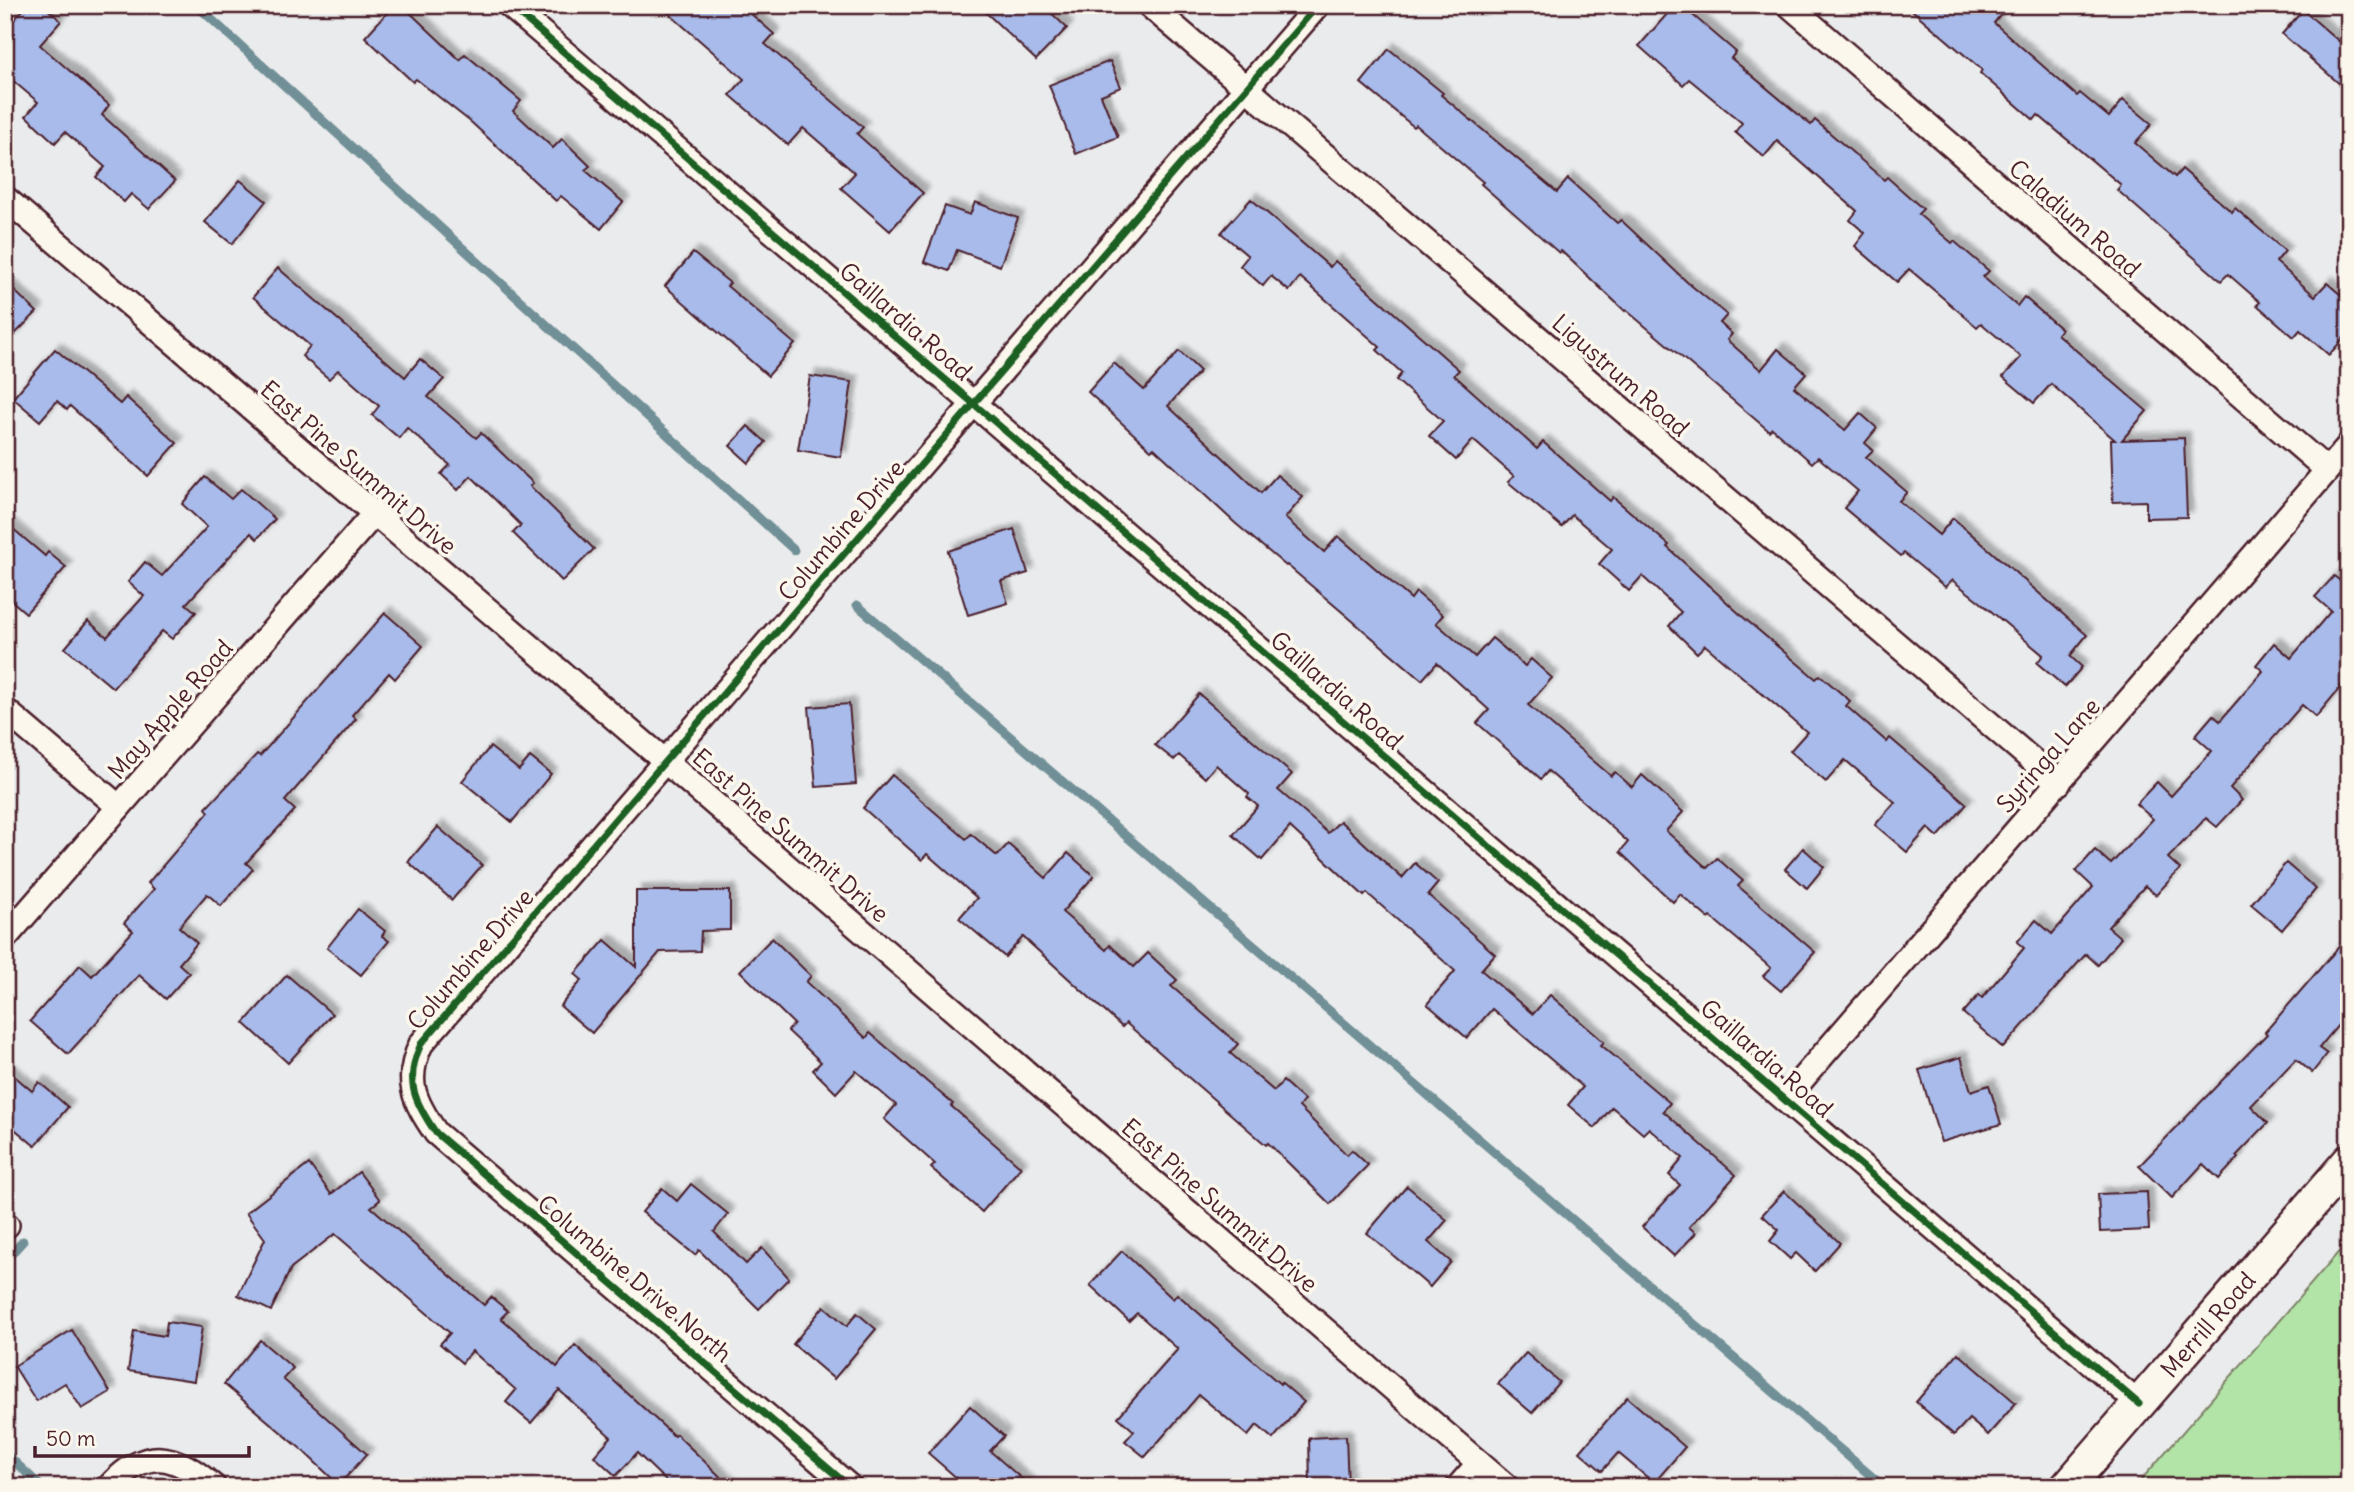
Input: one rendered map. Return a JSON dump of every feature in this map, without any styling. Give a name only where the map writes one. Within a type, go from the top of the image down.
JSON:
[{"type":"main road","name":"Merrill Road","points":[[2067,1487],[2349,1161]]},
{"type":"street","name":"Gaillardia Road","points":[[509,5],[2139,1404]]},
{"type":"street","name":"Ligustrum Road","points":[[1149,5],[2059,783]]},
{"type":"street","name":"Columbine Drive","points":[[412,1087],[412,1063],[421,1044],[1318,5]]},
{"type":"street","name":"Caladium Road","points":[[1789,5],[2327,470]]},
{"type":"street","name":"East Pine Summit Drive","points":[[5,198],[666,762],[1507,1487]]},
{"type":"street","name":"Syringa Lane","points":[[1785,1099],[2349,445]]},
{"type":"street","name":"May Apple Road","points":[[5,938],[374,514]]},
{"type":"street","points":[[5,710],[120,807]]},
{"type":"street","name":"Columbine Drive North","points":[[412,1087],[421,1110],[436,1133],[850,1487]]},
{"type":"street","points":[[109,1487],[130,1466],[154,1458],[179,1462],[214,1487]]},
{"type":"street","points":[[1458,1487],[1479,1463]]},
{"type":"green space","points":[[2349,1240],[2349,1487],[2135,1487]]},
{"type":"building","points":[[27,5],[43,5],[61,21],[40,45],[109,105],[102,115],[175,181],[149,209],[131,194],[124,202],[96,177],[105,167],[65,132],[55,143],[26,116],[38,102],[5,74],[5,30]]},
{"type":"building","points":[[394,5],[402,5],[460,60],[465,54],[521,101],[513,111],[553,148],[562,139],[590,166],[585,170],[623,202],[601,229],[561,196],[556,201],[472,123],[416,79],[413,82],[365,37]]},
{"type":"building","points":[[659,5],[741,5],[774,34],[765,44],[863,127],[857,134],[923,193],[890,231],[841,188],[855,173],[803,128],[788,145],[730,95],[744,79]]},
{"type":"building","points":[[978,5],[1043,5],[1067,28],[1036,60]]},
{"type":"building","points":[[1675,5],[1681,5],[1736,52],[1731,58],[1811,125],[1815,120],[1884,180],[1887,177],[1923,209],[1918,214],[1989,271],[1983,277],[2017,306],[2024,297],[2061,329],[2057,334],[2147,411],[2122,440],[2184,438],[2187,517],[2146,518],[2146,501],[2113,502],[2111,440],[2115,440],[2051,384],[2034,403],[2003,377],[2021,357],[1981,323],[1977,327],[1909,269],[1897,282],[1855,246],[1865,233],[1850,220],[1857,211],[1777,141],[1764,157],[1735,132],[1742,123],[1689,79],[1683,85],[1639,46]]},
{"type":"building","points":[[1906,5],[2009,5],[1994,23],[2077,96],[2080,93],[2109,117],[2123,100],[2152,124],[2135,143],[2175,177],[2182,169],[2232,212],[2235,208],[2285,251],[2276,262],[2315,296],[2327,283],[2349,302],[2349,332],[2329,355],[2300,330],[2294,337],[2257,305],[2260,302],[2228,274],[2221,281],[2117,190],[2121,185],[2038,115],[2034,120],[1980,73],[1982,70]]},
{"type":"building","points":[[2303,10],[2349,50],[2349,92],[2282,34]]},
{"type":"building","points":[[1389,49],[1557,192],[1568,179],[1617,223],[1621,220],[1687,282],[1727,315],[1720,323],[1732,334],[1727,340],[1761,370],[1778,349],[1806,373],[1794,387],[1845,430],[1860,413],[1877,428],[1865,443],[1873,450],[1866,457],[1907,492],[1899,501],[1939,535],[1953,518],[2087,635],[2070,656],[2082,667],[2065,687],[2037,663],[2043,655],[1979,601],[1952,580],[1945,587],[1904,553],[1901,556],[1844,508],[1858,491],[1818,457],[1812,463],[1772,428],[1769,431],[1625,311],[1561,251],[1559,253],[1481,184],[1483,182],[1361,83]]},
{"type":"building","points":[[1110,61],[1121,87],[1101,95],[1118,137],[1076,154],[1049,85]]},
{"type":"building","points":[[240,180],[266,201],[232,244],[205,222]]},
{"type":"building","points":[[1251,199],[1330,267],[1335,261],[1459,370],[1454,375],[1537,449],[1543,442],[1610,501],[1613,497],[1669,545],[1667,547],[1743,617],[1816,679],[1820,675],[1850,701],[1846,706],[1887,742],[1890,738],[1967,804],[1938,837],[1928,828],[1907,852],[1875,825],[1895,802],[1845,760],[1826,782],[1790,751],[1807,732],[1705,645],[1697,653],[1669,626],[1681,612],[1642,576],[1629,591],[1599,564],[1612,549],[1572,515],[1562,527],[1508,482],[1514,476],[1473,440],[1456,460],[1429,436],[1443,421],[1396,380],[1402,373],[1377,350],[1380,347],[1300,277],[1289,291],[1271,276],[1263,286],[1240,266],[1248,256],[1221,233]]},
{"type":"building","points":[[975,202],[1018,218],[1000,266],[957,250],[949,271],[924,262],[945,206],[970,215]]},
{"type":"building","points":[[693,253],[730,283],[727,286],[795,344],[768,376],[665,286]]},
{"type":"building","points":[[278,268],[405,377],[420,359],[444,379],[428,397],[476,438],[481,433],[533,483],[530,486],[594,549],[562,581],[513,533],[521,525],[471,476],[458,490],[441,474],[450,465],[407,428],[399,438],[372,415],[379,406],[338,370],[329,379],[302,356],[310,346],[253,297]]},
{"type":"building","points":[[5,282],[37,312],[5,344]]},
{"type":"building","points":[[55,349],[120,404],[126,397],[177,443],[148,476],[70,406],[67,410],[57,401],[40,421],[13,398]]},
{"type":"building","points":[[1179,351],[1200,371],[1168,406],[1261,493],[1277,475],[1303,497],[1285,518],[1324,552],[1338,536],[1411,599],[1416,592],[1443,615],[1436,623],[1475,657],[1492,638],[1525,666],[1531,659],[1552,678],[1528,705],[1611,776],[1615,772],[1632,787],[1642,775],[1683,812],[1666,831],[1707,868],[1717,858],[1743,881],[1738,886],[1815,952],[1781,991],[1763,976],[1771,968],[1711,917],[1709,919],[1680,894],[1673,902],[1646,877],[1620,852],[1628,842],[1586,804],[1548,771],[1541,779],[1477,723],[1489,710],[1437,663],[1422,680],[1235,523],[1154,448],[1151,450],[1088,392],[1114,363],[1144,390]]},
{"type":"building","points":[[810,376],[852,382],[841,457],[798,450]]},
{"type":"building","points":[[748,426],[766,442],[749,463],[730,446]]},
{"type":"building","points":[[205,477],[231,499],[241,489],[275,519],[257,539],[251,533],[186,604],[196,612],[172,639],[162,631],[113,688],[65,648],[88,621],[107,637],[144,596],[128,582],[145,562],[162,576],[207,527],[182,504]]},
{"type":"building","points":[[5,522],[45,556],[48,552],[66,567],[26,613],[5,595]]},
{"type":"building","points":[[1014,529],[1028,573],[1001,581],[1008,603],[968,615],[948,551]]},
{"type":"building","points":[[2334,576],[2349,588],[2349,677],[2316,717],[2302,705],[2230,788],[2242,800],[2217,827],[2206,818],[2168,858],[2180,869],[2156,895],[2145,886],[2108,927],[2121,938],[2098,965],[2086,954],[2003,1048],[1963,1013],[1979,995],[1982,998],[2024,948],[2017,942],[2036,920],[2052,934],[2093,887],[2076,871],[2095,850],[2111,864],[2153,819],[2136,804],[2157,782],[2171,796],[2212,751],[2195,736],[2213,715],[2220,721],[2263,671],[2256,665],[2274,643],[2291,658],[2331,611],[2315,597]]},
{"type":"building","points":[[385,613],[423,646],[395,679],[389,673],[352,715],[356,719],[285,801],[295,810],[246,863],[253,869],[221,906],[207,894],[179,927],[197,943],[179,964],[189,973],[166,999],[139,975],[68,1054],[30,1021],[80,965],[92,976],[133,931],[124,923],[154,889],[148,883],[209,812],[206,808],[257,754],[260,756]]},
{"type":"building","points":[[1199,694],[1292,774],[1278,790],[1328,833],[1340,821],[1402,878],[1415,863],[1438,883],[1428,895],[1495,954],[1481,970],[1533,1014],[1550,995],[1604,1042],[1601,1045],[1670,1103],[1663,1111],[1736,1175],[1689,1227],[1696,1233],[1674,1256],[1642,1227],[1680,1185],[1669,1175],[1683,1158],[1649,1128],[1643,1134],[1612,1107],[1595,1128],[1568,1105],[1583,1087],[1492,1009],[1467,1038],[1427,1004],[1455,971],[1367,893],[1364,896],[1290,827],[1262,860],[1233,835],[1258,806],[1247,797],[1249,794],[1216,765],[1205,778],[1179,755],[1174,760],[1155,745]]},
{"type":"building","points":[[849,704],[856,784],[816,787],[809,707]]},
{"type":"building","points":[[490,747],[519,770],[530,757],[551,774],[512,822],[462,781]]},
{"type":"building","points":[[892,775],[966,839],[971,834],[997,856],[1008,844],[1046,878],[1068,853],[1094,876],[1062,912],[1106,950],[1110,945],[1134,967],[1148,953],[1177,980],[1171,986],[1238,1044],[1230,1053],[1274,1091],[1283,1081],[1304,1100],[1299,1107],[1347,1155],[1352,1150],[1368,1165],[1330,1204],[1268,1143],[1266,1145],[1126,1023],[1122,1027],[1023,937],[1005,957],[959,918],[977,898],[927,854],[922,860],[863,808]]},
{"type":"building","points":[[438,827],[482,865],[452,900],[408,862]]},
{"type":"building","points":[[1803,848],[1824,867],[1807,888],[1785,869]]},
{"type":"building","points":[[2286,863],[2316,889],[2282,930],[2251,904]]},
{"type":"building","points":[[636,891],[730,891],[730,930],[701,931],[700,951],[660,952],[592,1033],[560,1006],[582,980],[575,974],[605,940],[636,967]]},
{"type":"building","points":[[358,909],[385,931],[382,936],[389,941],[361,975],[327,948]]},
{"type":"building","points":[[2349,935],[2349,1012],[2319,1048],[2327,1054],[2312,1073],[2296,1059],[2251,1106],[2268,1123],[2236,1156],[2238,1158],[2219,1179],[2203,1164],[2172,1198],[2139,1166],[2267,1034],[2265,1032]]},
{"type":"building","points":[[772,938],[811,976],[806,982],[866,1038],[870,1033],[1021,1167],[982,1212],[931,1168],[935,1164],[884,1119],[896,1105],[856,1071],[836,1093],[813,1070],[821,1062],[788,1031],[794,1024],[740,971]]},
{"type":"building","points":[[287,975],[332,1014],[288,1063],[244,1023]]},
{"type":"building","points":[[1961,1057],[1971,1091],[1989,1085],[2001,1124],[1941,1142],[1919,1070]]},
{"type":"building","points":[[5,1068],[32,1091],[39,1082],[68,1107],[35,1146],[5,1121]]},
{"type":"building","points":[[309,1164],[331,1194],[359,1172],[380,1200],[371,1207],[484,1305],[491,1297],[508,1311],[501,1318],[557,1367],[575,1345],[674,1436],[676,1434],[731,1487],[672,1487],[637,1453],[616,1476],[594,1456],[611,1437],[559,1390],[531,1423],[506,1402],[516,1390],[472,1351],[462,1363],[440,1344],[450,1333],[335,1234],[291,1268],[271,1311],[238,1295],[265,1239],[246,1213]]},
{"type":"building","points":[[691,1184],[728,1214],[714,1232],[746,1264],[762,1248],[789,1278],[759,1309],[699,1250],[695,1255],[642,1212],[662,1188],[677,1201]]},
{"type":"building","points":[[1407,1186],[1447,1220],[1428,1242],[1451,1262],[1430,1287],[1367,1233]]},
{"type":"building","points":[[1784,1191],[1840,1243],[1815,1271],[1796,1253],[1790,1259],[1770,1241],[1779,1230],[1762,1215]]},
{"type":"building","points":[[2147,1192],[2149,1230],[2100,1232],[2098,1194]]},
{"type":"building","points":[[1122,1251],[1173,1299],[1177,1294],[1304,1402],[1273,1439],[1257,1425],[1248,1436],[1199,1395],[1145,1457],[1125,1441],[1134,1431],[1118,1417],[1178,1349],[1137,1313],[1129,1321],[1090,1285]]},
{"type":"building","points":[[824,1306],[847,1326],[857,1313],[876,1329],[834,1379],[793,1344]]},
{"type":"building","points":[[167,1322],[202,1327],[194,1381],[128,1371],[134,1331],[165,1336]]},
{"type":"building","points":[[72,1330],[110,1392],[82,1409],[65,1383],[36,1401],[14,1366]]},
{"type":"building","points":[[260,1340],[293,1368],[283,1379],[367,1454],[339,1485],[224,1384]]},
{"type":"building","points":[[1526,1353],[1559,1382],[1532,1413],[1498,1384]]},
{"type":"building","points":[[1958,1353],[2016,1403],[1988,1435],[1969,1419],[1954,1435],[1916,1402]]},
{"type":"building","points":[[1627,1397],[1685,1447],[1654,1483],[1618,1453],[1602,1471],[1580,1452]]},
{"type":"building","points":[[970,1406],[1004,1436],[990,1451],[1031,1487],[967,1487],[928,1453]]},
{"type":"building","points":[[1346,1436],[1348,1487],[1310,1487],[1309,1438]]},
{"type":"waterway","points":[[196,5],[794,550]]},
{"type":"waterway","points":[[857,605],[1884,1487]]},
{"type":"waterway","points":[[5,1261],[23,1241]]},
{"type":"waterway","points":[[5,1453],[42,1487]]},
{"type":"cycle path","points":[[509,5],[2139,1404]]},
{"type":"cycle path","points":[[850,1487],[436,1133],[422,1111],[414,1090],[412,1080],[416,1057],[421,1044],[1318,5]]}]
